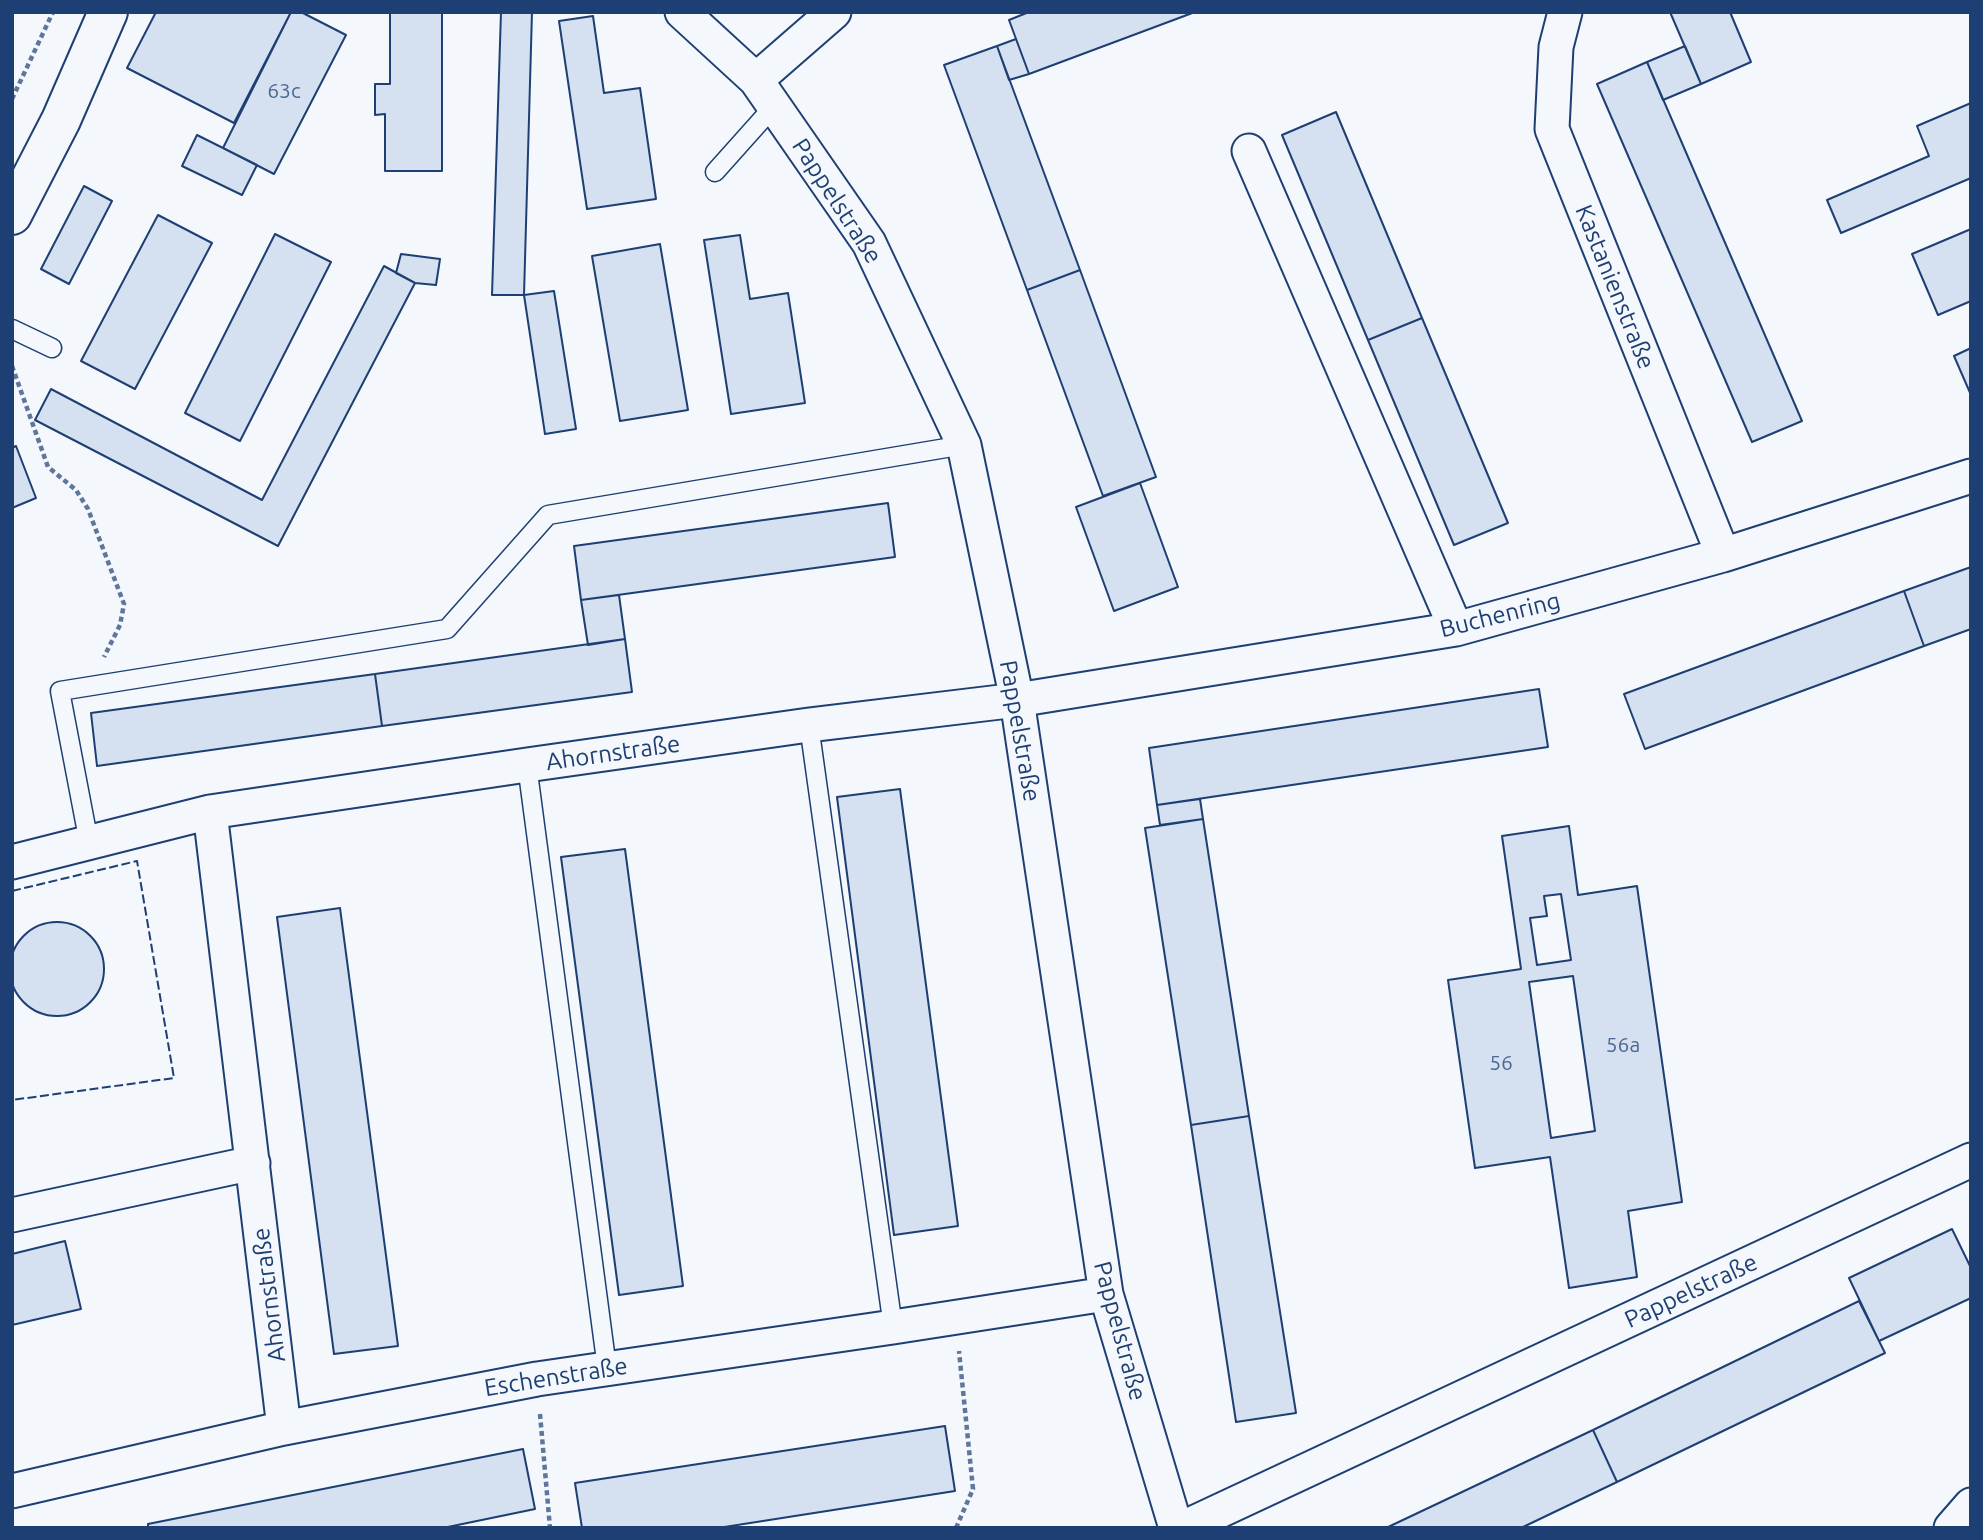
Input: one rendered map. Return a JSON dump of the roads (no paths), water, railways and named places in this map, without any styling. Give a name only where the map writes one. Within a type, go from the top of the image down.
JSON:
[{"type":"street","points":[[12,215],[61,120],[108,12]]},
{"type":"street","name":"Pappelstraße","points":[[682,12],[765,93],[869,243],[964,445],[1017,700],[1106,1294],[1176,1528]]},
{"type":"street","points":[[765,93],[834,12]]},
{"type":"street","name":"Kastanienstraße","points":[[1565,12],[1556,47],[1552,129],[1723,555]]},
{"type":"street","points":[[1249,151],[1456,629]]},
{"type":"street","name":"Buchenring","points":[[1017,700],[1456,629],[1723,555],[1971,476]]},
{"type":"street","name":"Ahornstraße","points":[[12,862],[210,812],[809,725],[1017,700]]},
{"type":"street","name":"Ahornstraße","points":[[210,812],[284,1428]]},
{"type":"street","name":"Pappelstraße","points":[[1183,1528],[1971,1160]]},
{"type":"street","points":[[12,1215],[253,1163]]},
{"type":"street","name":"Eschenstraße","points":[[12,1491],[284,1428],[537,1379],[1106,1294]]},
{"type":"street","points":[[1951,1528],[1971,1505]]},
{"type":"lane","points":[[715,172],[765,93]]},
{"type":"lane","points":[[12,329],[52,348]]},
{"type":"lane","points":[[89,843],[60,691],[447,629],[548,515],[964,445]]},
{"type":"lane","points":[[809,725],[893,1327]]},
{"type":"lane","points":[[527,765],[607,1368]]}]
